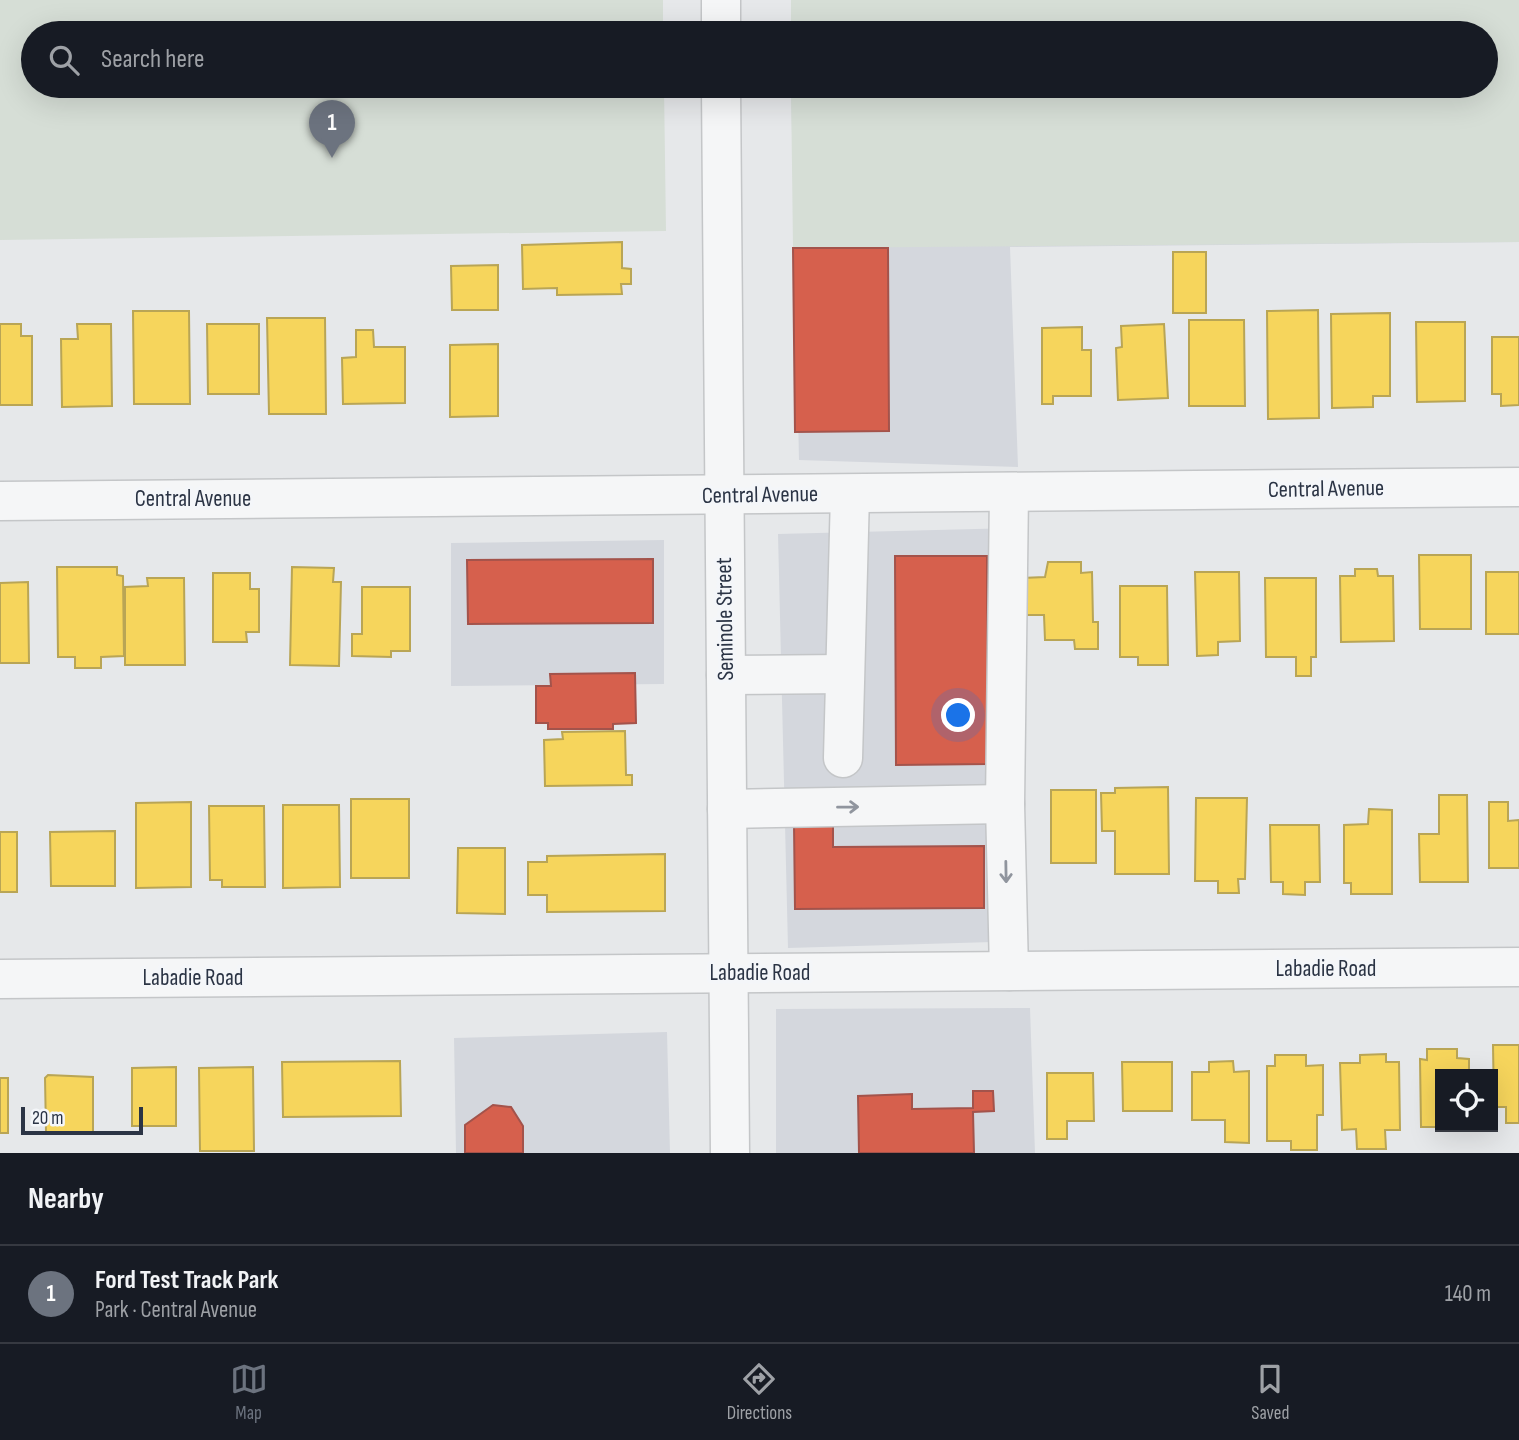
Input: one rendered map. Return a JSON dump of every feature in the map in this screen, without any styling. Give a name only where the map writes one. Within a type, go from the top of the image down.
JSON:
[{"type":"street","points":[[721,0],[721,21]]},
{"type":"street","name":"Seminole Street","points":[[721,98],[730,1153]]},
{"type":"street","name":"Central Avenue","points":[[0,501],[1519,487]]},
{"type":"street","points":[[1009,492],[1005,804],[1009,971]]},
{"type":"street","points":[[843,758],[850,494]]},
{"type":"street","points":[[726,675],[844,674]]},
{"type":"street","points":[[727,809],[1005,804]]},
{"type":"street","name":"Labadie Road","points":[[0,979],[1519,967]]},
{"type":"shaded area","points":[[0,0],[663,0],[663,21],[21,21],[21,98],[664,98],[666,231],[0,240]]},
{"type":"shaded area","points":[[791,0],[1519,0],[1519,242],[1010,247],[1018,467],[799,460],[791,98],[1498,98],[1498,21],[791,21]]},
{"type":"shaded area","points":[[791,0],[1519,0],[1519,242],[793,248],[791,98],[1498,98],[1498,21],[791,21]]},
{"type":"shaded area","points":[[1015,528],[1025,941],[788,948],[778,534]]},
{"type":"shaded area","points":[[664,540],[664,684],[451,686],[451,543]]},
{"type":"shaded area","points":[[1030,1008],[1035,1153],[776,1153],[776,1009]]},
{"type":"shaded area","points":[[667,1032],[670,1153],[456,1153],[454,1038]]},
{"type":"building: Homes","points":[[622,242],[622,268],[631,269],[631,284],[621,284],[622,294],[557,295],[557,288],[523,289],[522,245]]},
{"type":"building: Homes","points":[[1173,252],[1206,252],[1206,313],[1173,313]]},
{"type":"building: Homes","points":[[498,265],[498,310],[452,310],[451,266]]},
{"type":"building: Homes","points":[[1318,310],[1319,418],[1268,419],[1267,311]]},
{"type":"building: Homes","points":[[133,311],[189,311],[190,404],[134,404]]},
{"type":"building: Homes","points":[[1390,313],[1390,396],[1373,396],[1373,407],[1332,408],[1331,314]]},
{"type":"building: Homes","points":[[267,318],[325,318],[326,414],[269,414]]},
{"type":"building: Homes","points":[[1189,320],[1244,320],[1245,406],[1189,406]]},
{"type":"building: Homes","points":[[1416,322],[1465,322],[1465,401],[1417,402]]},
{"type":"building: Homes","points":[[0,324],[21,324],[21,336],[32,336],[32,405],[0,405]]},
{"type":"building: Homes","points":[[77,324],[111,324],[112,406],[62,407],[61,339],[78,339]]},
{"type":"building: Homes","points":[[207,324],[259,324],[259,394],[208,394]]},
{"type":"building: Homes","points":[[1164,324],[1168,398],[1118,400],[1116,348],[1122,347],[1121,326]]},
{"type":"building: Homes","points":[[1082,327],[1082,350],[1091,350],[1091,396],[1053,396],[1053,404],[1042,404],[1042,328]]},
{"type":"building: Homes","points":[[356,330],[373,330],[374,347],[405,347],[405,403],[343,404],[342,358],[356,357]]},
{"type":"building: Homes","points":[[1492,337],[1519,337],[1519,405],[1501,406],[1501,394],[1492,394]]},
{"type":"building: Homes","points":[[498,344],[498,416],[450,417],[450,345]]},
{"type":"building: Homes","points":[[1419,555],[1471,555],[1471,629],[1420,629]]},
{"type":"building: Homes","points":[[1048,562],[1081,562],[1081,573],[1092,572],[1093,622],[1098,622],[1098,649],[1075,649],[1074,640],[1045,640],[1044,615],[1023,615],[1022,578],[1045,577]]},
{"type":"building: Homes","points":[[57,567],[117,567],[117,575],[123,576],[124,656],[101,657],[101,668],[75,668],[75,657],[58,657]]},
{"type":"building: Homes","points":[[292,567],[334,568],[333,582],[341,582],[339,666],[290,665]]},
{"type":"building: Homes","points":[[1355,569],[1377,569],[1378,576],[1393,576],[1394,641],[1341,642],[1340,576],[1355,576]]},
{"type":"building: Homes","points":[[1195,572],[1239,572],[1240,641],[1218,642],[1218,655],[1197,656]]},
{"type":"building: Homes","points":[[1486,572],[1519,572],[1519,634],[1486,634]]},
{"type":"building: Homes","points":[[213,573],[250,573],[250,589],[259,589],[259,632],[246,632],[247,642],[213,642]]},
{"type":"building: Homes","points":[[147,578],[184,578],[185,665],[125,665],[125,587],[148,586]]},
{"type":"building: Homes","points":[[1265,578],[1316,578],[1316,657],[1311,657],[1311,676],[1296,676],[1296,657],[1266,657]]},
{"type":"building: Homes","points":[[28,582],[29,663],[0,663],[0,583]]},
{"type":"building: Homes","points":[[1120,586],[1167,586],[1168,665],[1138,665],[1138,657],[1120,657]]},
{"type":"building: Homes","points":[[362,587],[410,587],[410,651],[391,651],[391,657],[352,656],[352,634],[362,634]]},
{"type":"building: Homes","points":[[625,731],[626,775],[632,775],[632,785],[545,786],[544,740],[563,739],[562,732]]},
{"type":"building: Homes","points":[[1168,787],[1169,874],[1115,874],[1115,831],[1102,831],[1101,793],[1115,793],[1115,788]]},
{"type":"building: Homes","points":[[1051,790],[1096,790],[1096,863],[1051,863]]},
{"type":"building: Homes","points":[[1439,795],[1467,795],[1468,882],[1420,882],[1419,834],[1439,834]]},
{"type":"building: Homes","points":[[1196,798],[1247,798],[1245,879],[1238,879],[1239,893],[1218,893],[1218,881],[1195,881]]},
{"type":"building: Homes","points":[[351,799],[409,799],[409,878],[351,878]]},
{"type":"building: Homes","points":[[191,802],[191,887],[136,888],[136,803]]},
{"type":"building: Homes","points":[[1489,802],[1508,802],[1508,821],[1519,820],[1519,868],[1489,868]]},
{"type":"building: Homes","points":[[283,805],[339,805],[340,887],[283,888]]},
{"type":"building: Homes","points":[[209,806],[264,806],[265,887],[222,887],[222,880],[210,880]]},
{"type":"building: Homes","points":[[1369,809],[1392,810],[1392,894],[1351,894],[1351,883],[1344,883],[1344,825],[1368,824]]},
{"type":"building: Homes","points":[[1270,825],[1319,825],[1320,882],[1305,882],[1305,895],[1283,894],[1283,882],[1271,882]]},
{"type":"building: Homes","points":[[115,831],[115,886],[51,886],[50,832]]},
{"type":"building: Homes","points":[[0,832],[17,832],[17,892],[0,892]]},
{"type":"building: Homes","points":[[458,848],[505,848],[505,914],[457,913]]},
{"type":"building: Homes","points":[[665,854],[665,911],[547,912],[547,895],[528,895],[528,862],[547,862],[547,856]]},
{"type":"building: Homes","points":[[1493,1045],[1519,1045],[1519,1123],[1506,1123],[1506,1107],[1498,1107],[1498,1069],[1493,1069]]},
{"type":"building: Homes","points":[[1427,1049],[1457,1049],[1457,1058],[1469,1059],[1469,1069],[1435,1069],[1435,1127],[1421,1127],[1420,1059],[1427,1060]]},
{"type":"building: Homes","points":[[1386,1054],[1386,1062],[1399,1062],[1400,1130],[1385,1130],[1386,1149],[1357,1149],[1356,1129],[1342,1130],[1340,1063],[1360,1063],[1360,1055]]},
{"type":"building: Homes","points":[[1275,1055],[1306,1055],[1306,1066],[1323,1065],[1323,1115],[1317,1115],[1317,1150],[1291,1150],[1291,1141],[1267,1141],[1267,1066],[1275,1066]]},
{"type":"building: Homes","points":[[400,1061],[401,1116],[283,1117],[282,1062]]},
{"type":"building: Homes","points":[[1233,1061],[1234,1072],[1249,1071],[1249,1143],[1225,1142],[1225,1120],[1192,1120],[1192,1072],[1209,1072],[1209,1062]]},
{"type":"building: Homes","points":[[1122,1062],[1172,1062],[1172,1111],[1123,1111]]},
{"type":"building: Homes","points":[[176,1067],[176,1126],[132,1126],[132,1068]]},
{"type":"building: Homes","points":[[253,1067],[254,1151],[200,1151],[199,1068]]},
{"type":"building: Homes","points":[[1047,1073],[1093,1073],[1094,1121],[1067,1121],[1067,1139],[1047,1139]]},
{"type":"building: Homes","points":[[48,1075],[93,1077],[93,1132],[46,1132],[45,1078]]},
{"type":"building: Homes","points":[[0,1078],[8,1078],[8,1133],[0,1133]]},
{"type":"building: Shops","points":[[793,248],[888,248],[889,431],[795,432]]},
{"type":"building: Shops","points":[[895,556],[987,556],[988,764],[896,765]]},
{"type":"building: Shops","points":[[653,559],[653,623],[468,624],[467,560]]},
{"type":"building: Shops","points":[[635,673],[636,723],[613,724],[613,729],[548,729],[548,723],[536,723],[536,686],[551,686],[550,674]]},
{"type":"building: Shops","points":[[833,823],[833,847],[984,846],[984,908],[795,909],[794,824]]},
{"type":"building: Shops","points":[[973,1091],[993,1091],[994,1111],[973,1112],[974,1153],[859,1153],[858,1096],[912,1094],[912,1109],[973,1108]]},
{"type":"building: Shops","points":[[493,1105],[511,1107],[523,1126],[523,1153],[465,1153],[465,1125]]},
{"type":"place","name":"Ford Test Track Park","points":[[332,158]]}]
